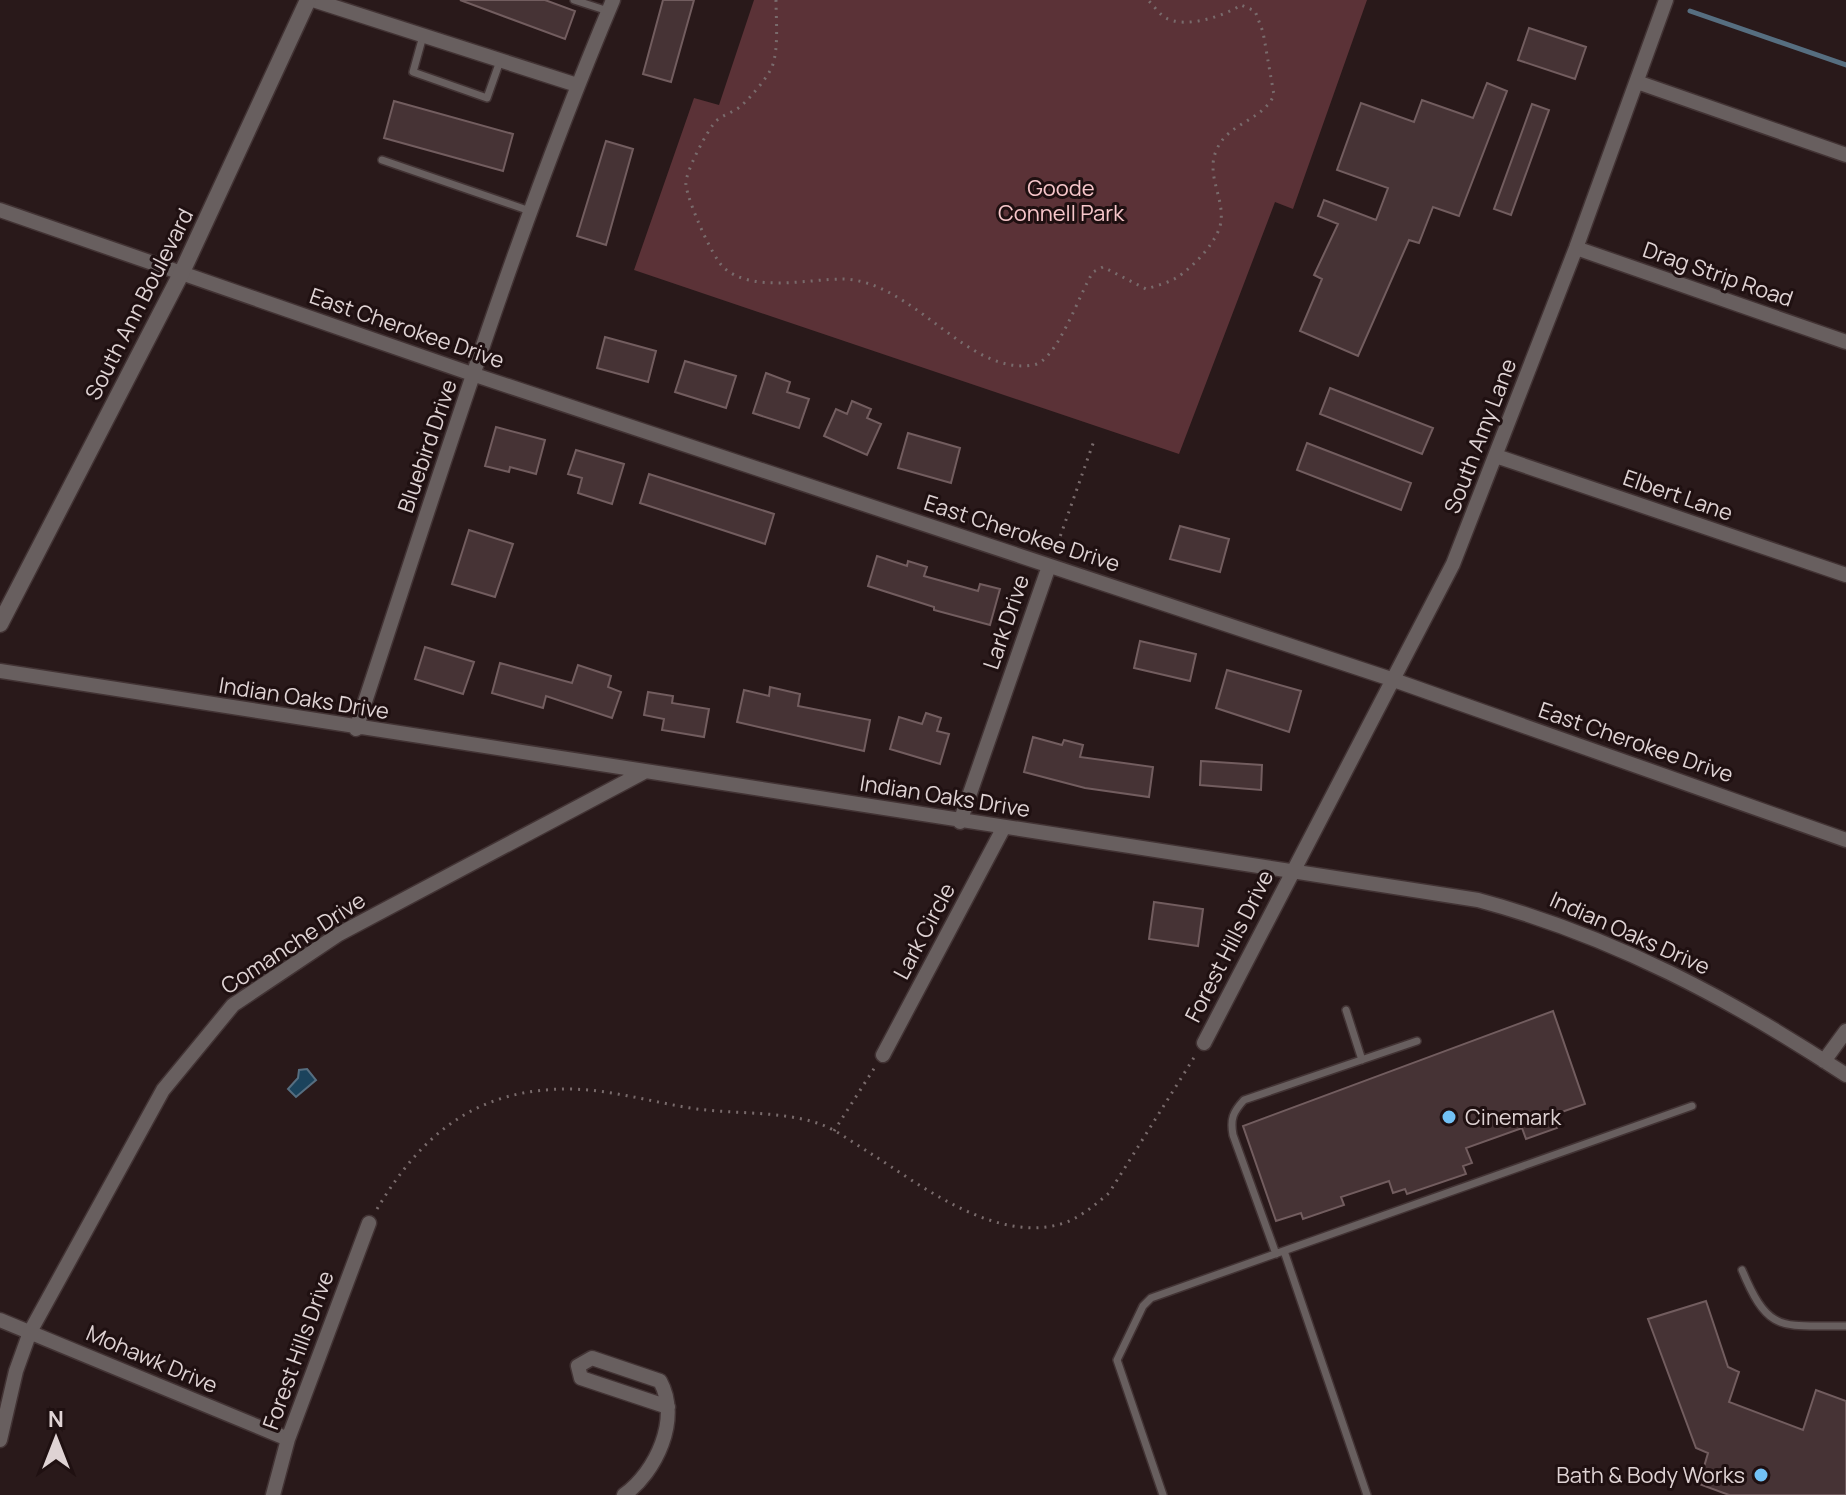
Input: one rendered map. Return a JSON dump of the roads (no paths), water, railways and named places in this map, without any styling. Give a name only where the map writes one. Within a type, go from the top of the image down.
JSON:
[{"type":"street","points":[[310,0],[577,85]]},
{"type":"street","name":"South Ann Boulevard","points":[[0,624],[182,272],[310,0]]},
{"type":"street","name":"South Amy Lane","points":[[1293,870],[1453,564],[1576,248],[1666,0]]},
{"type":"street","name":"Bluebird Drive","points":[[356,729],[532,212],[577,85],[610,6]]},
{"type":"street","points":[[1637,82],[1846,155]]},
{"type":"street","name":"East Cherokee Drive","points":[[0,210],[475,375],[1391,679],[1846,840]]},
{"type":"street","name":"Drag Strip Road","points":[[1576,248],[1846,342]]},
{"type":"street","name":"Elbert Lane","points":[[1496,456],[1846,575]]},
{"type":"street","name":"Lark Drive","points":[[960,822],[1049,566]]},
{"type":"street","name":"Indian Oaks Drive","points":[[0,671],[356,729],[1478,900],[1588,933],[1680,975],[1846,1075]]},
{"type":"street","name":"Comanche Drive","points":[[0,1440],[16,1371],[30,1332],[163,1090],[233,1005],[339,934],[645,771]]},
{"type":"street","name":"Lark Circle","points":[[883,1055],[1004,827]]},
{"type":"street","name":"Forest Hills Drive","points":[[1204,1043],[1293,870]]},
{"type":"street","points":[[1824,1061],[1846,1031]]},
{"type":"street","name":"Forest Hills Drive","points":[[273,1495],[288,1439],[369,1223]]},
{"type":"street","name":"Mohawk Drive","points":[[0,1320],[288,1439]]},
{"type":"street","points":[[624,1495],[641,1483],[657,1456],[668,1407],[660,1381],[592,1358],[578,1366],[581,1378],[668,1407]]},
{"type":"lane","points":[[574,0],[610,6]]},
{"type":"lane","points":[[423,36],[413,72],[487,98],[500,61]]},
{"type":"lane","points":[[382,160],[532,212]]},
{"type":"lane","points":[[1346,1010],[1362,1060]]},
{"type":"lane","points":[[1367,1495],[1230,1121],[1234,1110],[1244,1100],[1417,1041]]},
{"type":"lane","points":[[1163,1495],[1118,1369],[1118,1351],[1143,1306],[1151,1298],[1692,1106]]},
{"type":"lane","points":[[1742,1270],[1757,1305],[1770,1318],[1783,1325],[1846,1326]]},
{"type":"water","points":[[307,1069],[316,1080],[296,1097],[288,1089],[298,1078],[299,1070]]},
{"type":"waterway","points":[[1690,11],[1846,65]]},
{"type":"place","name":"Cinemark","points":[[1449,1117]]},
{"type":"place","name":"Bath & Body Works","points":[[1761,1475]]},
{"type":"park label","name":"Goode Connell Park","points":[[1061,200]]}]
